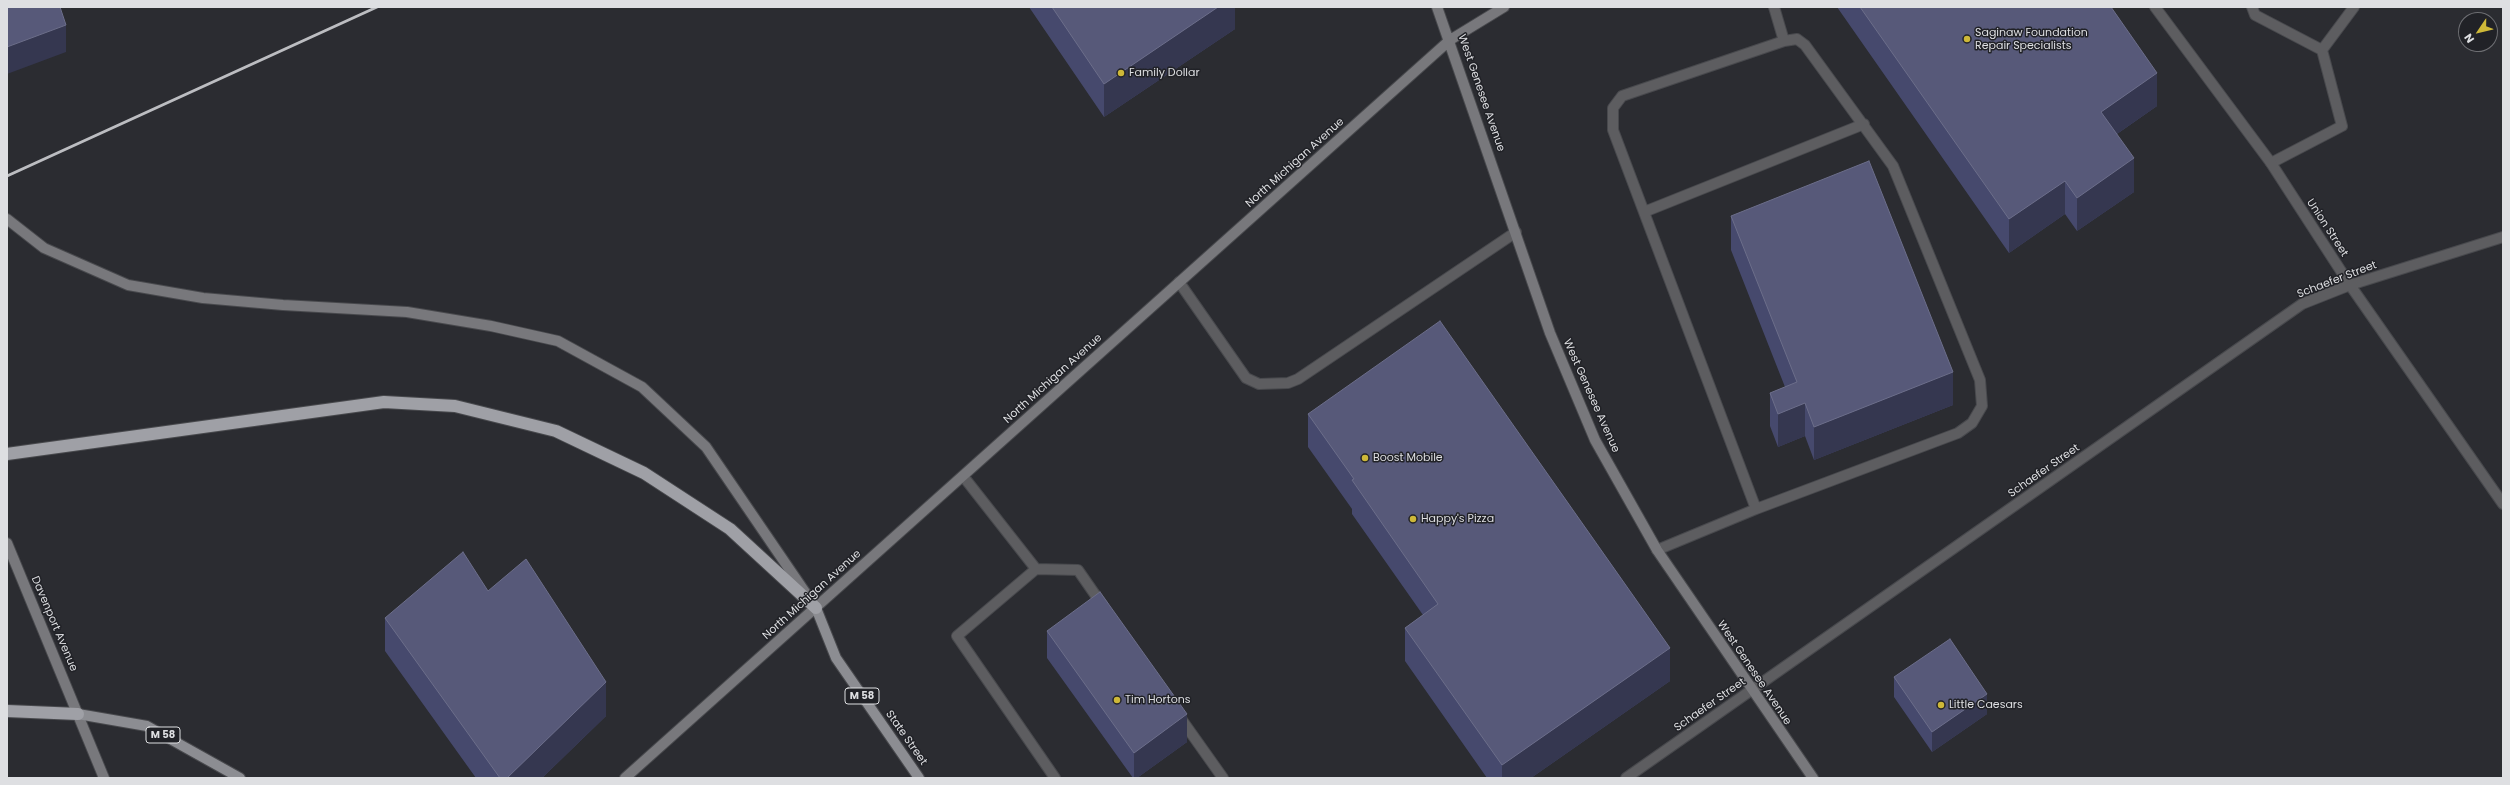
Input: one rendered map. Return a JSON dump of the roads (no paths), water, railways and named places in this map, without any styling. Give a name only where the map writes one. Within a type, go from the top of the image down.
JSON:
[{"type":"highway","points":[[7,454],[52,446],[384,402],[455,406],[556,431],[644,473],[730,529],[816,608]]},
{"type":"highway","points":[[7,711],[78,714]]},
{"type":"main road","name":"West Genesee Avenue","points":[[1437,7],[1450,40],[1550,333],[1595,440],[1657,550],[1751,691],[1813,778]]},
{"type":"main road","name":"North Michigan Avenue","points":[[625,778],[1450,40],[1504,7]]},
{"type":"main road","points":[[7,219],[44,248],[128,285],[203,298],[283,305],[407,312],[491,326],[558,341],[642,387],[706,447],[816,608]]},
{"type":"main road","name":"Davenport Avenue","points":[[7,543],[104,778]]},
{"type":"main road","name":"State Street","points":[[816,608],[836,658],[919,778]]},
{"type":"main road","name":"M 58","points":[[78,714],[147,726],[240,778]]},
{"type":"street","points":[[1774,7],[1784,41]]},
{"type":"street","name":"Union Street","points":[[2155,7],[2271,163],[2350,285],[2503,504]]},
{"type":"street","points":[[2252,7],[2255,15],[2322,50],[2342,126],[2271,163]]},
{"type":"street","points":[[2322,50],[2354,7]]},
{"type":"street","points":[[1657,550],[1756,509],[1958,433],[1972,423],[1982,406],[1980,380],[1894,166],[1805,45],[1797,39],[1784,41],[1622,96],[1613,108],[1613,130],[1756,509]]},
{"type":"street","points":[[1644,212],[1864,124]]},
{"type":"street","points":[[1179,282],[1246,378],[1259,384],[1288,383],[1298,379],[1516,232]]},
{"type":"street","name":"Schaefer Street","points":[[1626,778],[2302,304],[2350,285],[2503,237]]},
{"type":"street","points":[[963,476],[1036,569]]},
{"type":"street","points":[[1055,778],[958,636],[1036,569],[1078,570],[1110,616]]},
{"type":"street","points":[[1173,707],[1223,778]]},
{"type":"railway","points":[[7,176],[377,7]]},
{"type":"place","name":"Saginaw Foundation Repair Specialists","points":[[1967,39]]},
{"type":"place","name":"Family Dollar","points":[[1121,73]]},
{"type":"place","name":"Boost Mobile","points":[[1365,458]]},
{"type":"place","name":"Happy's Pizza","points":[[1413,519]]},
{"type":"place","name":"Tim Hortons","points":[[1117,700]]},
{"type":"place","name":"Little Caesars","points":[[1941,705]]}]
